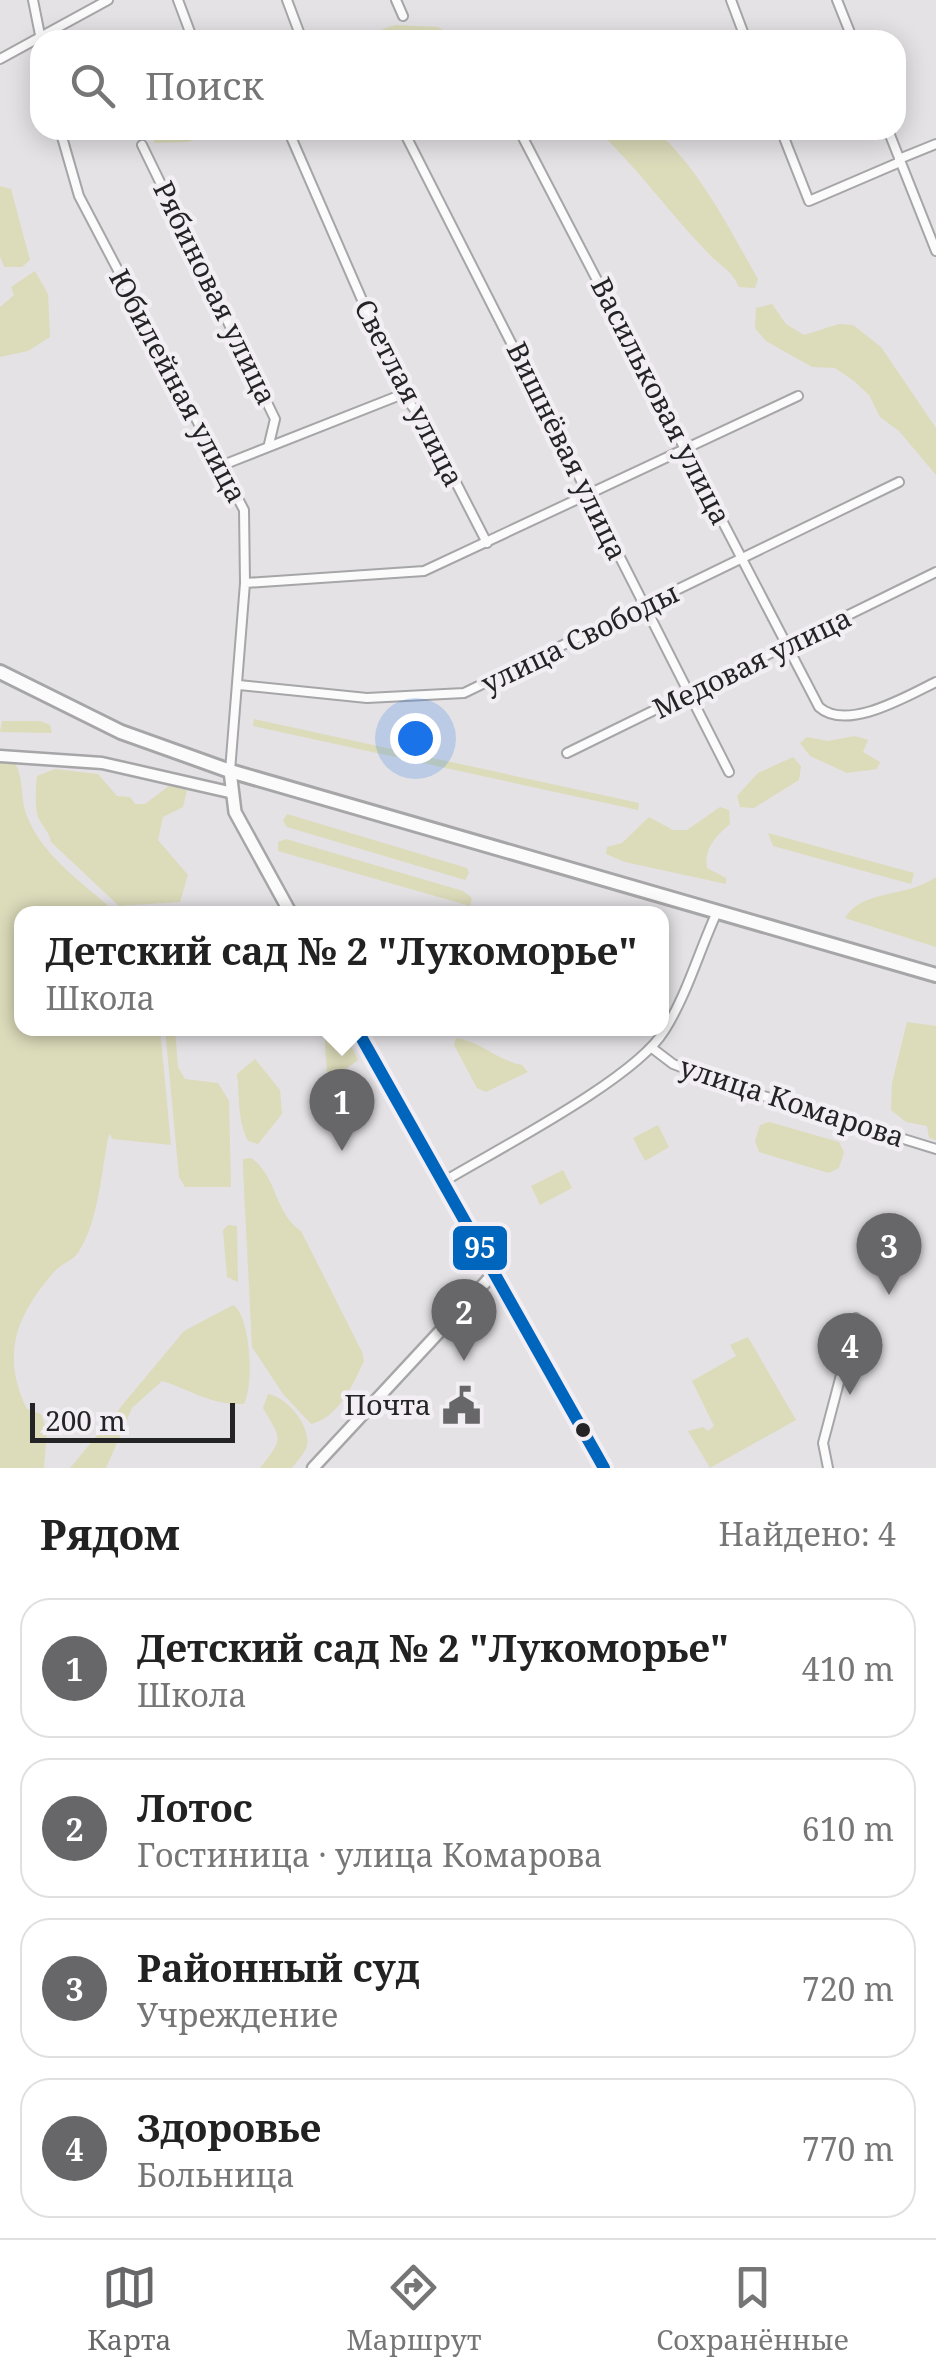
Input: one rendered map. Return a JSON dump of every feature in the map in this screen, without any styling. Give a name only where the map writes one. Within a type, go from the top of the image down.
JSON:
[{"type":"main road","points":[[0,672],[121,732],[230,771],[936,975]]},
{"type":"main road","points":[[230,771],[235,812],[287,906]]},
{"type":"main road","points":[[361,1036],[604,1468]]},
{"type":"street","points":[[34,0],[40,30]]},
{"type":"street","points":[[55,30],[108,0]]},
{"type":"street","points":[[178,0],[189,30]]},
{"type":"street","points":[[287,0],[298,30]]},
{"type":"street","points":[[396,0],[403,16]]},
{"type":"street","points":[[731,0],[742,30]]},
{"type":"street","points":[[837,0],[848,30]]},
{"type":"street","points":[[0,59],[30,44]]},
{"type":"street","name":"Юбилейная улица","points":[[63,140],[79,196],[244,510],[245,583],[230,771]]},
{"type":"street","name":"Светлая улица","points":[[292,140],[403,394],[427,426],[487,543]]},
{"type":"street","name":"Вишнёвая улица","points":[[408,140],[728,772]]},
{"type":"street","name":"Васильковая улица","points":[[524,140],[819,707],[839,716],[936,682]]},
{"type":"street","points":[[785,140],[809,202],[936,144]]},
{"type":"street","points":[[892,140],[936,252]]},
{"type":"street","name":"Рябиновая улица","points":[[142,145],[275,419],[268,444]]},
{"type":"street","points":[[222,465],[268,444],[348,419],[403,394]]},
{"type":"street","points":[[245,583],[399,576],[424,571],[798,396]]},
{"type":"street","name":"улица Свободы","points":[[238,685],[367,698],[464,693],[898,482]]},
{"type":"street","name":"Медовая улица","points":[[567,753],[936,572]]},
{"type":"street","points":[[0,756],[102,763],[230,792]]},
{"type":"street","name":"улица Комарова","points":[[669,1020],[717,911]]},
{"type":"street","name":"улица Комарова","points":[[443,1182],[609,1082],[652,1048],[659,1036]]},
{"type":"street","name":"улица Комарова","points":[[652,1048],[673,1064],[728,1084],[936,1150]]},
{"type":"street","points":[[313,1468],[494,1273]]},
{"type":"street","points":[[828,1468],[822,1443],[856,1318]]},
{"type":"green space","points":[[395,25],[443,30],[380,30]]},
{"type":"green space","points":[[154,140],[193,140],[188,142]]},
{"type":"green space","points":[[607,140],[665,140],[713,200],[758,279],[755,288],[739,287]]},
{"type":"green space","points":[[0,186],[11,189],[30,260],[22,267],[4,267],[0,256]]},
{"type":"green space","points":[[35,271],[48,294],[50,337],[28,351],[0,357],[0,307],[14,295],[11,287]]},
{"type":"green space","points":[[772,304],[786,324],[804,335],[839,324],[853,325],[881,347],[936,428],[936,475],[899,431],[880,417],[869,395],[854,381],[835,368],[812,367],[766,341],[755,328],[756,308]]},
{"type":"green space","points":[[254,719],[639,803],[638,810],[253,726]]},
{"type":"green space","points":[[2,721],[40,721],[50,725],[52,733],[0,732]]},
{"type":"green space","points":[[855,736],[868,740],[863,752],[880,762],[877,769],[847,773],[810,756],[800,743],[807,737],[828,741]]},
{"type":"green space","points":[[793,757],[801,766],[799,780],[754,808],[740,807],[737,796],[758,773]]},
{"type":"green space","points":[[0,763],[15,763],[23,803],[34,831],[64,868],[108,906],[14,906],[14,1036],[161,1036],[171,1145],[113,1139],[109,1134],[95,1211],[85,1240],[76,1256],[57,1269],[41,1288],[16,1336],[19,1389],[27,1409],[41,1414],[47,1431],[44,1468],[0,1468]]},
{"type":"green space","points":[[55,769],[98,774],[117,796],[130,797],[135,804],[145,804],[169,786],[187,790],[183,807],[163,817],[158,840],[188,875],[180,902],[119,906],[51,842],[37,815],[36,786],[37,776]]},
{"type":"green space","points":[[720,807],[729,810],[730,824],[709,848],[707,868],[726,878],[726,884],[625,862],[606,854],[607,847],[622,843],[649,817],[673,830],[687,830]]},
{"type":"green space","points":[[287,814],[467,868],[469,873],[465,880],[287,827],[283,821]]},
{"type":"green space","points":[[768,833],[914,873],[911,884],[773,846]]},
{"type":"green space","points":[[286,839],[463,891],[472,898],[470,906],[278,851],[278,842]]},
{"type":"green space","points":[[936,877],[936,947],[845,918],[862,902],[925,884]]},
{"type":"green space","points":[[907,1022],[936,1026],[936,1140],[929,1138],[927,1126],[906,1122],[891,1110],[892,1083]]},
{"type":"green space","points":[[166,1036],[176,1036],[178,1067],[185,1079],[218,1083],[229,1101],[231,1187],[185,1187],[179,1177]]},
{"type":"green space","points":[[324,1036],[346,1036],[358,1060],[335,1077],[327,1072]]},
{"type":"green space","points":[[456,1038],[522,1065],[528,1072],[486,1092],[477,1088],[454,1045]]},
{"type":"green space","points":[[255,1059],[280,1090],[282,1114],[258,1144],[248,1141],[244,1133],[237,1074]]},
{"type":"green space","points":[[769,1122],[839,1142],[844,1152],[839,1168],[829,1173],[759,1152],[755,1141],[760,1125]]},
{"type":"green space","points":[[658,1125],[669,1147],[645,1161],[633,1138]]},
{"type":"green space","points":[[251,1158],[266,1174],[285,1214],[301,1231],[362,1352],[364,1361],[344,1399],[329,1415],[311,1424],[283,1394],[252,1347],[243,1169],[243,1159]]},
{"type":"green space","points":[[563,1170],[572,1188],[540,1205],[531,1186]]},
{"type":"green space","points":[[228,1225],[237,1226],[238,1282],[227,1277],[223,1230]]},
{"type":"green space","points":[[233,1305],[244,1322],[249,1352],[244,1404],[212,1400],[162,1381],[132,1408],[106,1468],[70,1468],[184,1331]]},
{"type":"green space","points":[[748,1337],[796,1420],[710,1468],[688,1431],[703,1427],[708,1431],[714,1426],[692,1381],[736,1356],[730,1345]]},
{"type":"green space","points":[[268,1394],[290,1406],[305,1430],[307,1446],[292,1468],[260,1468],[278,1438],[263,1408]]},
{"type":"transit line","name":"95","points":[[361,1036],[604,1468]]},
{"type":"place","name":"Детский сад № 2 \"Лукоморье\"","points":[[342,1151]]},
{"type":"place","name":"Районный суд","points":[[889,1295]]},
{"type":"place","name":"Лотос","points":[[464,1361]]},
{"type":"place","name":"Здоровье","points":[[850,1395]]},
{"type":"place","name":"Почта","points":[[461,1405]]}]
